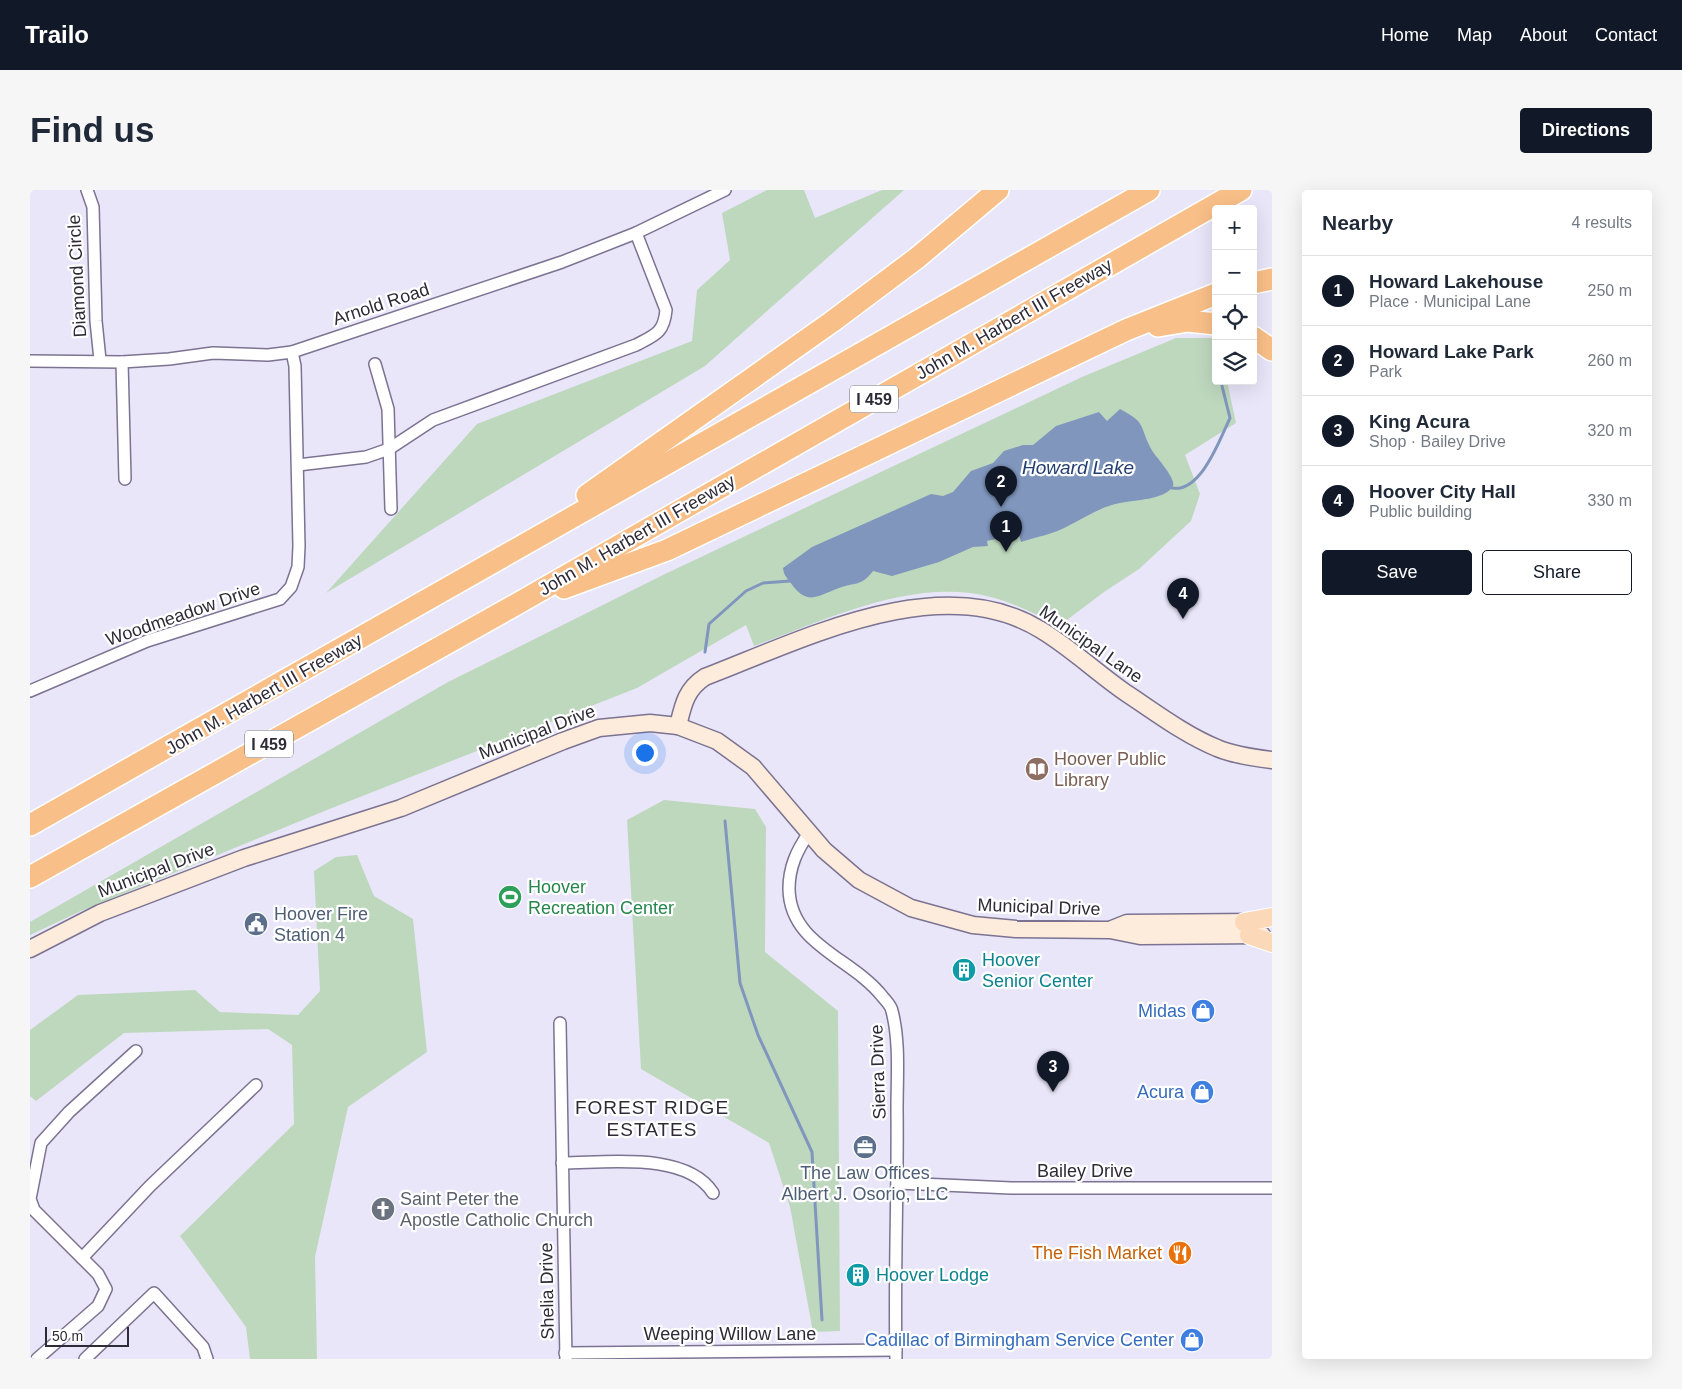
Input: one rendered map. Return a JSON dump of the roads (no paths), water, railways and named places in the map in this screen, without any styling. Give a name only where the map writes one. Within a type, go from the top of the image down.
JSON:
[{"type":"highway","points":[[484,567],[833,321],[917,258],[998,190]]},
{"type":"highway","name":"John M. Harbert III Freeway","points":[[30,825],[1149,190]]},
{"type":"highway","name":"John M. Harbert III Freeway","points":[[30,876],[508,609],[1241,190]]},
{"type":"highway","points":[[1257,282],[1272,279]]},
{"type":"highway","points":[[508,609],[667,550],[1126,330],[1214,295]]},
{"type":"highway","points":[[1126,330],[1188,321],[1212,324]]},
{"type":"highway","points":[[1257,340],[1272,350]]},
{"type":"main road","points":[[1246,929],[1272,918]]},
{"type":"main road","points":[[1246,929],[1272,943]]},
{"type":"street","name":"Diamond Circle","points":[[87,190],[93,207],[96,322],[100,360]]},
{"type":"street","name":"Arnold Road","points":[[30,361],[100,360],[122,362],[169,360],[213,354],[268,355],[292,352],[562,262],[636,233],[725,190]]},
{"type":"street","points":[[298,465],[366,457],[389,449],[432,420],[636,345],[658,334],[665,322],[666,310],[636,233]]},
{"type":"street","name":"Woodmeadow Drive","points":[[30,691],[147,641],[280,599],[292,587],[298,567],[298,465],[295,366],[292,352]]},
{"type":"street","points":[[122,362],[125,479]]},
{"type":"street","points":[[375,364],[388,409],[391,509]]},
{"type":"street","name":"Municipal Lane","points":[[678,726],[688,692],[695,683],[705,677],[855,620],[929,605],[972,608],[1013,617],[1041,629],[1114,684],[1168,721],[1217,748],[1272,760]]},
{"type":"street","name":"Municipal Drive","points":[[30,949],[100,913],[244,858],[401,808],[598,728],[650,723],[678,726],[717,741],[753,767],[824,850],[859,880],[920,911],[981,926],[1016,930],[1110,930],[1140,936],[1246,929],[1272,922]]},
{"type":"street","name":"Sierra Drive","points":[[809,833],[797,850],[789,883],[789,900],[795,915],[803,930],[814,943],[872,983],[892,1008],[896,1035],[898,1183],[896,1355]]},
{"type":"street","name":"Municipal Drive","points":[[1246,929],[1272,935]]},
{"type":"street","name":"Shelia Drive","points":[[560,1023],[565,1356]]},
{"type":"street","points":[[37,1359],[98,1306],[106,1289],[98,1274],[34,1210],[30,1199],[38,1152],[41,1143],[69,1112],[136,1051]]},
{"type":"street","points":[[82,1258],[150,1186],[256,1085]]},
{"type":"street","points":[[562,1163],[644,1162],[672,1165],[697,1177],[713,1193]]},
{"type":"street","name":"Bailey Drive","points":[[898,1183],[1011,1188],[1272,1188]]},
{"type":"street","points":[[85,1359],[154,1293],[203,1347],[206,1359]]},
{"type":"street","name":"Weeping Willow Lane","points":[[565,1356],[896,1355]]},
{"type":"water","name":"Howard Lake","points":[[1120,409],[1129,414],[1142,427],[1148,444],[1172,479],[1173,486],[1169,491],[1149,499],[1106,507],[1063,529],[1021,542],[1017,528],[1013,529],[1009,536],[987,541],[988,546],[973,547],[939,562],[892,576],[873,571],[861,582],[817,596],[807,597],[801,594],[785,574],[783,568],[812,547],[931,494],[943,496],[953,492],[971,471],[993,463],[1004,451],[1023,445],[1033,445],[1056,426],[1099,412],[1107,421]]},
{"type":"waterway","points":[[1172,488],[1182,487],[1192,482],[1200,474],[1215,451],[1230,418],[1222,386]]},
{"type":"waterway","points":[[705,652],[709,624],[746,591],[763,583],[790,581]]},
{"type":"waterway","points":[[725,821],[740,983],[758,1035],[812,1152],[822,1320]]},
{"type":"place","name":"Howard Lake Park","points":[[1001,507]]},
{"type":"place","name":"Howard Lakehouse","points":[[1006,552]]},
{"type":"place","name":"Hoover City Hall","points":[[1183,619]]},
{"type":"place","name":"Hoover Public Library","points":[[1037,769]]},
{"type":"place","name":"Hoover Recreation Center","points":[[510,897]]},
{"type":"place","name":"Hoover Fire Station 4","points":[[256,924]]},
{"type":"place","name":"Hoover Senior Center","points":[[964,970]]},
{"type":"place","name":"Midas","points":[[1203,1011]]},
{"type":"place","name":"King Acura","points":[[1053,1092]]},
{"type":"place","name":"Acura","points":[[1202,1092]]},
{"type":"place","name":"The Law Offices Albert J. Osorio, LLC","points":[[865,1147]]},
{"type":"place","name":"Saint Peter the Apostle Catholic Church","points":[[383,1209]]},
{"type":"place","name":"The Fish Market","points":[[1180,1253]]},
{"type":"place","name":"Hoover Lodge","points":[[858,1275]]},
{"type":"place","name":"Cadillac of Birmingham Service Center","points":[[1192,1340]]},
{"type":"district","name":"FOREST RIDGE ESTATES","points":[[652,1118]]}]
